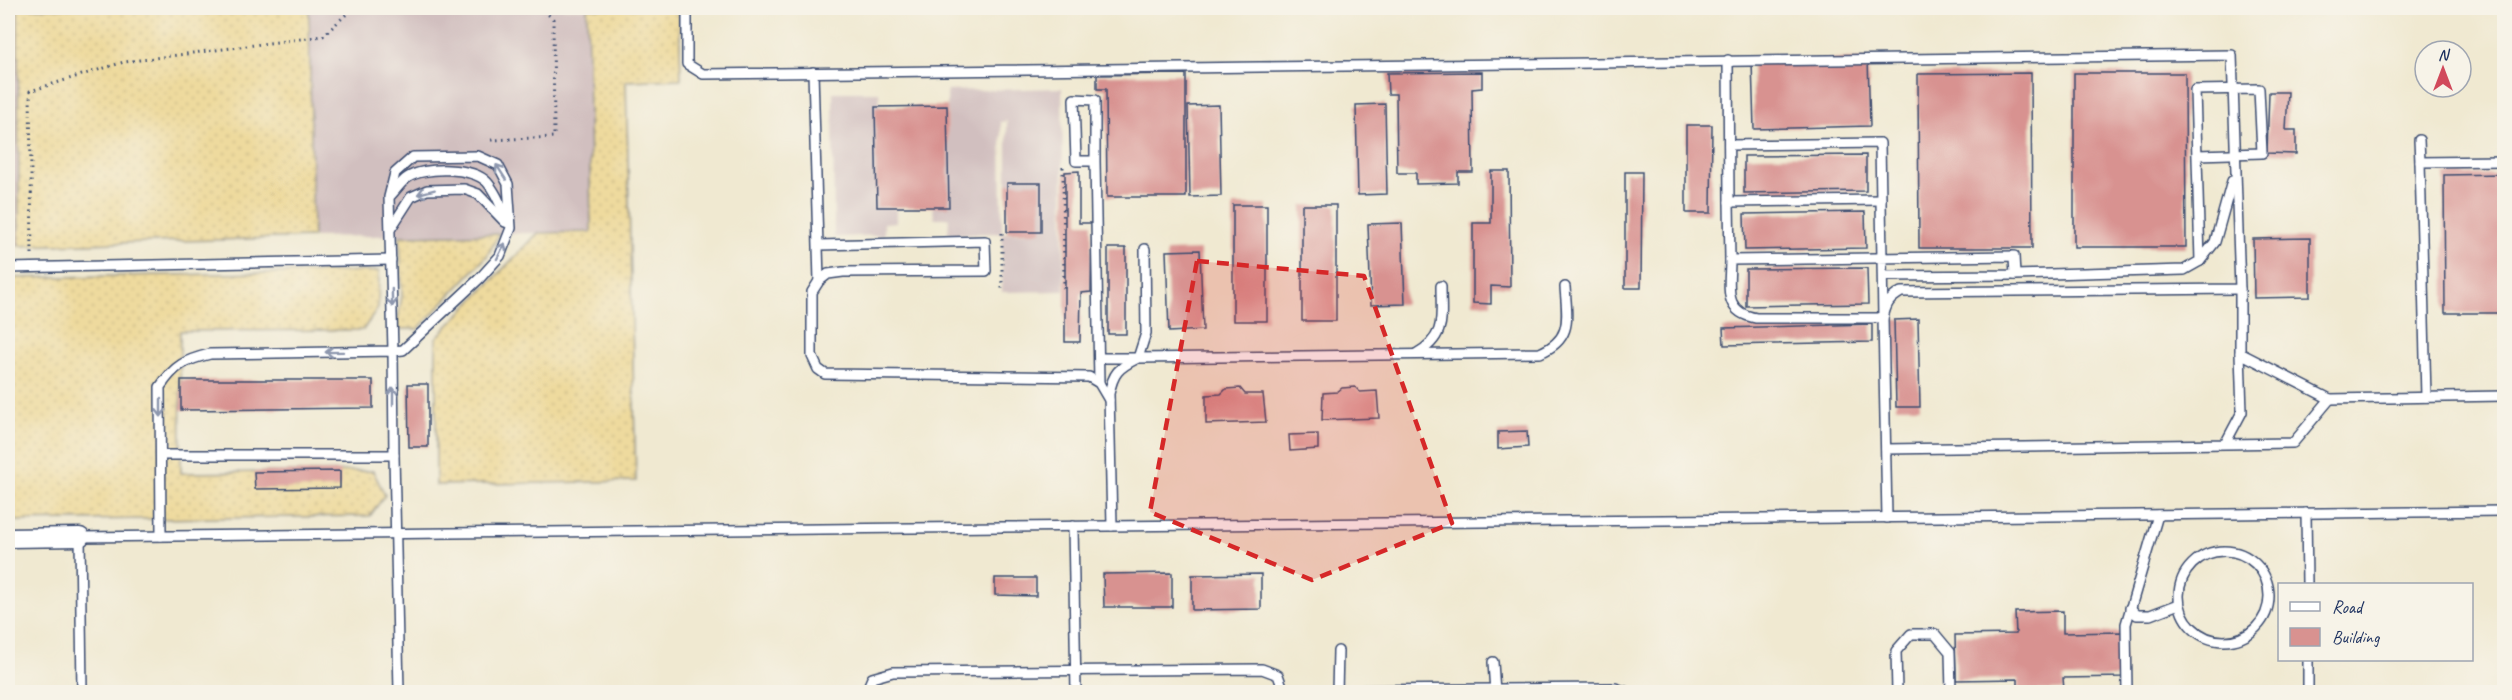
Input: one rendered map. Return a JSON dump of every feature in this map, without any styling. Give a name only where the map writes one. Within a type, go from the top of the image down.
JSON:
[{"type":"street","points":[[8,538],[80,537]]},
{"type":"lane","points":[[687,8],[687,64],[703,74],[1728,60],[2232,56],[2242,412],[2225,444]]},
{"type":"lane","points":[[1728,60],[1730,300],[1736,310],[1742,315],[1756,318],[1884,318]]},
{"type":"lane","points":[[813,72],[819,280]]},
{"type":"lane","points":[[2198,155],[2235,156],[2262,153],[2259,89],[2195,90],[2200,261]]},
{"type":"lane","points":[[1095,161],[1076,161],[1074,99],[1095,100],[1100,383],[1110,400]]},
{"type":"lane","points":[[2419,140],[2426,397]]},
{"type":"lane","points":[[1729,145],[1880,143],[1887,518]]},
{"type":"lane","points":[[161,536],[160,387],[169,374],[186,360],[210,354],[393,351],[403,350],[480,278],[500,256],[511,228],[508,184],[498,165],[478,156],[413,157],[395,174],[389,197],[393,351],[399,693]]},
{"type":"lane","points":[[1883,276],[2184,270],[2200,261],[2214,242],[2231,190],[2235,156]]},
{"type":"lane","points":[[2420,162],[2505,161]]},
{"type":"lane","points":[[389,197],[407,177],[425,171],[468,171],[485,180],[490,186],[511,228]]},
{"type":"lane","points":[[390,230],[411,197],[427,190],[464,189],[478,194],[511,228]]},
{"type":"lane","points":[[1729,202],[1881,200]]},
{"type":"lane","points":[[819,245],[985,241],[986,271],[843,272],[828,274],[819,280],[812,292],[812,356],[818,369],[825,374],[1089,377],[1100,383]]},
{"type":"lane","points":[[1112,526],[1110,400],[1112,378],[1123,366],[1138,358],[1146,333],[1145,249]]},
{"type":"lane","points":[[1730,260],[2014,256],[2015,275]]},
{"type":"lane","points":[[10,267],[391,260]]},
{"type":"lane","points":[[1414,355],[1431,345],[1440,332],[1441,286]]},
{"type":"lane","points":[[1099,358],[1540,353],[1553,348],[1564,336],[1567,321],[1565,287]]},
{"type":"lane","points":[[1884,318],[1886,305],[1901,292],[2240,289]]},
{"type":"lane","points":[[2240,353],[2330,399],[2505,396]]},
{"type":"lane","points":[[1886,449],[2293,443],[2330,399]]},
{"type":"lane","points":[[161,455],[394,455]]},
{"type":"lane","points":[[82,693],[80,537],[2505,511]]},
{"type":"lane","points":[[2306,513],[2307,583]]},
{"type":"lane","points":[[2127,693],[2126,624],[2158,515]]},
{"type":"lane","points":[[1073,526],[1076,693]]},
{"type":"lane","points":[[2226,550],[2254,561],[2265,575],[2270,594],[2263,620],[2252,632],[2233,641],[2216,641],[2199,634],[2186,621],[2179,604],[2178,593],[2182,577],[2193,562],[2210,552],[2226,550]]},
{"type":"lane","points":[[2130,608],[2137,615],[2150,615],[2179,604]]},
{"type":"lane","points":[[1897,693],[1896,651],[1911,634],[1935,634],[1950,652],[1951,693]]},
{"type":"lane","points":[[1338,651],[1338,693]]},
{"type":"lane","points":[[2308,661],[2308,693]]},
{"type":"lane","points":[[1493,662],[1495,691]]},
{"type":"lane","points":[[866,693],[872,678],[893,672],[1262,669],[1278,675],[1284,693]]},
{"type":"lane","points":[[1348,693],[1357,690],[1495,691],[1616,688],[1627,693]]},
{"type":"path","points":[[33,268],[30,91],[124,63],[323,36],[353,8]]},
{"type":"path","points":[[492,140],[554,137],[553,19],[542,8]]},
{"type":"path","points":[[1063,159],[1064,291]]},
{"type":"path","points":[[1002,233],[1002,291]]},
{"type":"highlighted area","points":[[1197,261],[1364,276],[1452,523],[1312,580],[1150,512]]},
{"type":"shaded area","points":[[8,8],[18,8],[19,246],[8,246]]},
{"type":"shaded area","points":[[309,8],[587,8],[591,232],[313,237]]},
{"type":"shaded area","points":[[1062,88],[1064,291],[1002,292],[1002,233],[948,234],[949,218],[934,218],[933,207],[949,206],[947,91]],"holes":[[[1007,121],[1007,183],[1041,183],[1041,232],[1002,233],[1001,122]]]},
{"type":"shaded area","points":[[833,92],[879,92],[880,108],[875,107],[877,207],[896,209],[896,222],[884,223],[884,235],[834,237]]},
{"type":"sand","points":[[18,8],[309,8],[313,237],[19,246]]},
{"type":"sand","points":[[587,8],[679,8],[681,79],[626,81],[636,481],[436,485],[436,338],[538,233],[591,232]]},
{"type":"sand","points":[[499,234],[487,256],[418,329],[396,329],[402,296],[400,236]]},
{"type":"sand","points":[[379,271],[378,308],[363,330],[180,331],[181,473],[373,471],[385,495],[370,516],[8,521],[8,278]]},
{"type":"building","points":[[1868,59],[1870,126],[1754,129],[1752,62]]},
{"type":"building","points":[[1482,72],[1482,88],[1472,89],[1473,172],[1458,172],[1458,183],[1416,184],[1416,173],[1397,173],[1396,94],[1388,94],[1387,73]]},
{"type":"building","points":[[2031,73],[2032,248],[1919,248],[1918,74]]},
{"type":"building","points":[[2074,73],[2185,73],[2186,247],[2074,247]]},
{"type":"building","points":[[1186,74],[1186,197],[1107,197],[1106,89],[1097,89],[1097,75]]},
{"type":"building","points":[[2269,92],[2288,92],[2286,130],[2296,130],[2296,154],[2267,153]]},
{"type":"building","points":[[1385,104],[1387,194],[1358,195],[1356,105]]},
{"type":"building","points":[[1219,105],[1221,196],[1190,197],[1188,106]]},
{"type":"building","points":[[947,106],[949,207],[877,207],[875,107]]},
{"type":"building","points":[[1686,125],[1712,125],[1711,213],[1686,213]]},
{"type":"building","points":[[1866,155],[1866,191],[1744,193],[1744,156]]},
{"type":"building","points":[[1079,171],[1079,223],[1092,223],[1091,292],[1081,293],[1080,342],[1065,342],[1065,172]]},
{"type":"building","points":[[1491,171],[1509,171],[1510,287],[1491,286],[1491,304],[1473,303],[1473,223],[1491,223]]},
{"type":"building","points":[[1625,172],[1642,172],[1641,288],[1625,288]]},
{"type":"building","points":[[2504,174],[2504,313],[2445,313],[2444,175]]},
{"type":"building","points":[[1007,183],[1041,183],[1041,232],[1007,232]]},
{"type":"building","points":[[1233,205],[1267,205],[1267,321],[1233,321]]},
{"type":"building","points":[[1302,205],[1336,205],[1336,321],[1302,321]]},
{"type":"building","points":[[1865,212],[1866,248],[1745,250],[1744,214]]},
{"type":"building","points":[[1402,223],[1405,304],[1371,305],[1368,224]]},
{"type":"building","points":[[2310,238],[2310,297],[2254,298],[2253,239]]},
{"type":"building","points":[[1108,248],[1126,248],[1126,334],[1108,334]]},
{"type":"building","points":[[1200,250],[1203,330],[1169,332],[1166,251]]},
{"type":"building","points":[[1867,268],[1868,304],[1746,306],[1746,269]]},
{"type":"building","points":[[1918,319],[1920,407],[1896,407],[1894,320]]},
{"type":"building","points":[[1872,324],[1872,342],[1724,345],[1723,328]]},
{"type":"building","points":[[181,380],[373,380],[373,408],[181,410]]},
{"type":"building","points":[[408,384],[428,384],[428,447],[409,447]]},
{"type":"building","points":[[1355,387],[1360,392],[1377,391],[1379,418],[1322,420],[1323,393]]},
{"type":"building","points":[[1240,388],[1245,394],[1263,394],[1266,422],[1206,424],[1206,395],[1221,394],[1226,389]]},
{"type":"building","points":[[1527,431],[1528,447],[1498,449],[1498,432]]},
{"type":"building","points":[[1318,434],[1318,449],[1290,451],[1289,435]]},
{"type":"building","points":[[340,471],[340,488],[255,489],[254,472]]},
{"type":"building","points":[[1172,573],[1172,607],[1104,607],[1103,574]]},
{"type":"building","points":[[1261,574],[1261,609],[1192,610],[1192,575]]},
{"type":"building","points":[[995,578],[1036,578],[1036,596],[995,595]]},
{"type":"building","points":[[2063,611],[2063,633],[2123,632],[2124,677],[2063,678],[2064,690],[2018,691],[2018,679],[1956,680],[1955,635],[2016,634],[2015,612]]}]
